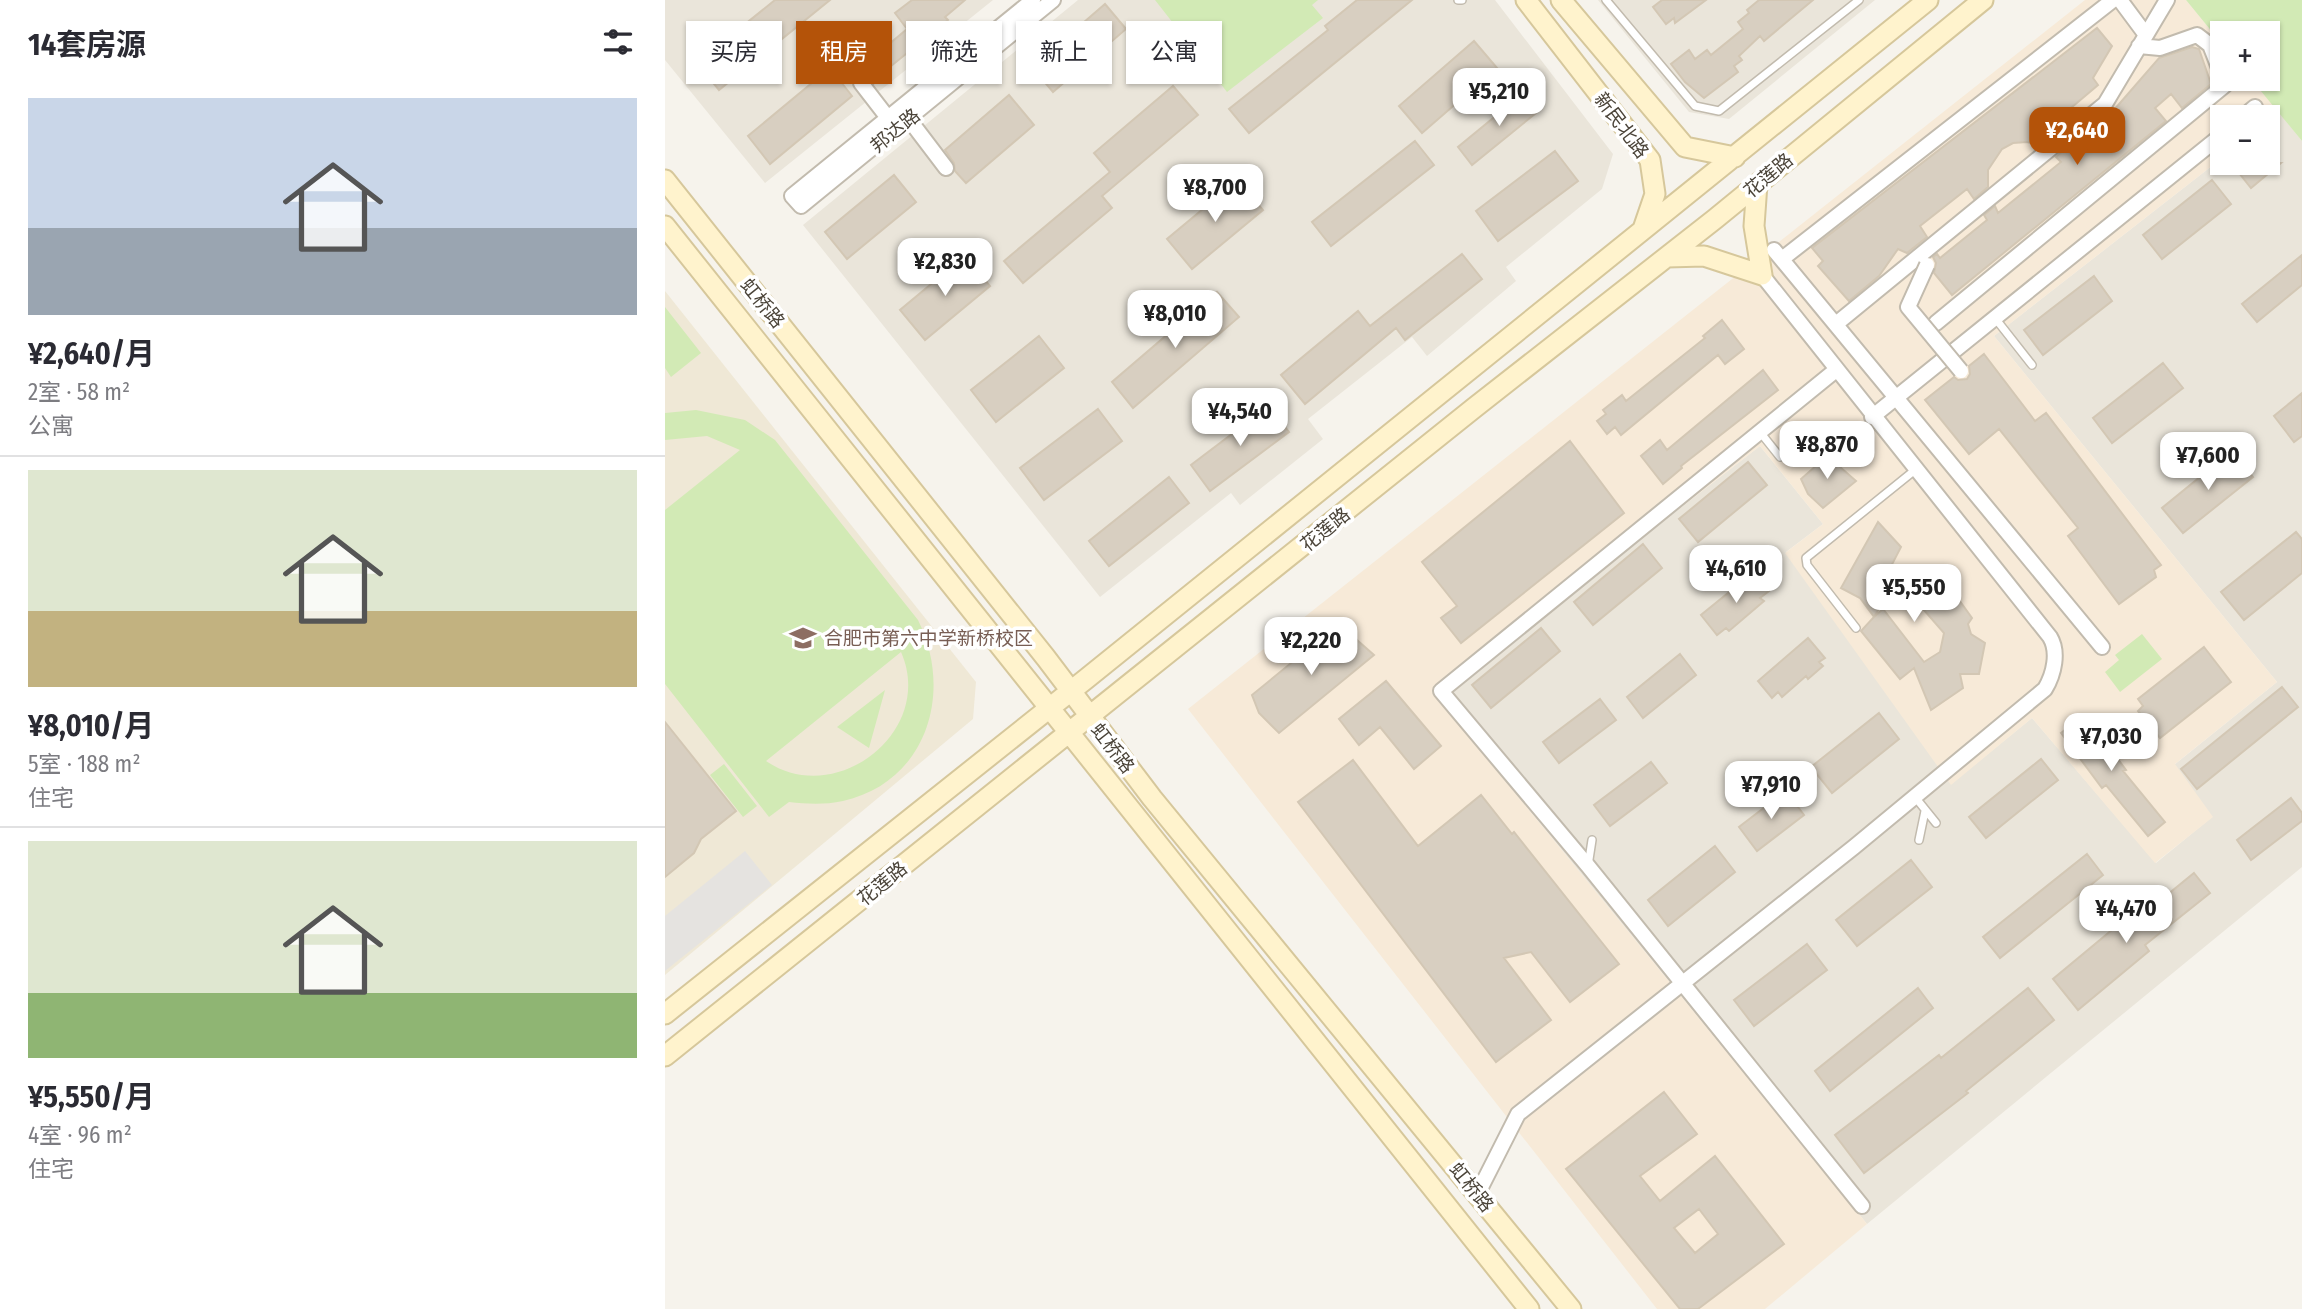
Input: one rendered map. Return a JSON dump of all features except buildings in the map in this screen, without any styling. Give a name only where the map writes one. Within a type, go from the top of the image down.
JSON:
[{"type":"main road","name":"新民北路","points":[[1525,0],[1650,160],[1655,194],[1643,229]]},
{"type":"main road","name":"新民北路","points":[[1561,0],[1685,147],[1735,157]]},
{"type":"main road","name":"花莲路","points":[[665,1014],[1153,626],[1928,0]]},
{"type":"main road","name":"花莲路","points":[[665,1056],[1474,408],[1667,257],[1983,0]]},
{"type":"main road","name":"虹桥路","points":[[665,180],[1008,611],[1152,798],[1571,1309]]},
{"type":"main road","points":[[1667,257],[1704,256],[1762,275],[1754,226],[1757,184]]},
{"type":"main road","name":"虹桥路","points":[[665,226],[1529,1309]]},
{"type":"main road","points":[[985,629],[1008,611]]},
{"type":"main road","points":[[1153,626],[1173,651]]},
{"type":"main road","points":[[961,780],[980,804]]},
{"type":"main road","points":[[1131,813],[1152,798]]},
{"type":"street","name":"邦达路","points":[[1033,0],[888,118],[797,201],[908,118],[1053,0]]},
{"type":"street","points":[[2102,647],[1778,255],[2113,0]]},
{"type":"street","points":[[2120,0],[2142,41],[2160,48],[2197,34],[2210,45]]},
{"type":"street","points":[[1836,324],[2105,104],[2167,0]]},
{"type":"street","points":[[862,84],[888,118]]},
{"type":"street","points":[[1936,323],[2218,91]]},
{"type":"street","points":[[908,118],[946,168]]},
{"type":"street","points":[[1873,416],[2210,144]]},
{"type":"street","points":[[1927,265],[1908,307],[1961,371]]},
{"type":"street","points":[[1478,1193],[1518,1114],[1915,797],[2045,689],[2055,655],[2050,637],[1762,275]]},
{"type":"street","points":[[1836,370],[1441,691],[1588,866],[1863,1206]]},
{"type":"lane","points":[[1606,0],[1695,106],[1720,111],[1859,0]]},
{"type":"lane","points":[[1995,318],[2032,365]]},
{"type":"lane","points":[[1760,432],[1780,457]]},
{"type":"lane","points":[[1856,628],[1807,565],[1806,558],[1915,470]]},
{"type":"lane","points":[[1915,797],[1936,823]]},
{"type":"lane","points":[[1919,840],[1925,811]]},
{"type":"lane","points":[[1588,866],[1592,840]]},
{"type":"shaded area","points":[[665,0],[993,0],[967,21],[906,21],[906,70],[892,81],[892,21],[796,21],[796,84],[888,84],[765,183],[665,60]]},
{"type":"shaded area","points":[[1078,0],[1495,0],[1613,154],[1602,189],[1506,267],[1516,281],[1427,356],[1412,337],[1308,419],[1323,439],[1240,505],[1231,493],[1100,597],[803,225],[975,84],[1002,84],[1002,62],[1016,51],[1016,84],[1112,84],[1112,21],[1052,21]]},
{"type":"shaded area","points":[[1598,0],[1875,0],[1729,119],[1689,112]]},
{"type":"shaded area","points":[[2085,0],[2186,0],[2210,29],[2210,91],[2261,91],[2273,105],[2210,105],[2210,167],[1994,336],[2277,682],[2175,764],[2213,817],[2155,863],[2032,718],[1951,785],[1785,553],[1823,524],[1760,446],[1437,697],[1867,1224],[1765,1309],[1657,1309],[1188,709]]},
{"type":"shaded area","points":[[2280,113],[2302,141],[2302,867],[1867,1224],[1437,697],[1760,446],[1823,524],[1786,552],[1951,784],[2032,718],[2156,863],[2212,817],[2174,765],[2277,682],[1994,336],[2210,167],[2210,175],[2280,175]]},
{"type":"shaded area","name":"合肥市第六中学新桥校区","points":[[665,291],[976,682],[973,719],[665,975]]},
{"type":"shaded area","points":[[745,851],[772,885],[665,971],[665,916]]},
{"type":"green space","points":[[1155,0],[1318,0],[1312,5],[1323,18],[1227,92],[1221,84],[1222,21],[1171,21]]},
{"type":"green space","points":[[2186,0],[2302,0],[2302,141],[2280,114],[2280,105],[2272,105],[2261,91],[2280,91],[2280,21],[2210,21],[2210,29]]},
{"type":"green space","points":[[665,307],[701,353],[671,377],[665,368]]},
{"type":"green space","points":[[696,410],[745,420],[775,440],[918,620],[929,648],[933,676],[932,704],[925,730],[913,754],[895,775],[872,791],[836,802],[789,802],[769,817],[665,684],[665,510],[740,450],[707,436],[665,440],[665,413]],"holes":[[[901,652],[908,681],[905,709],[892,734],[873,754],[849,768],[822,775],[793,773],[766,761]]]},
{"type":"green space","points":[[2142,634],[2162,659],[2120,692],[2105,672],[2119,660],[2115,655]]},
{"type":"green space","points":[[885,690],[869,748],[837,727]]},
{"type":"green space","points":[[724,764],[757,806],[743,817],[710,775]]},
{"type":"place","name":"合肥市第六中学新桥校区","points":[[803,638]]}]
